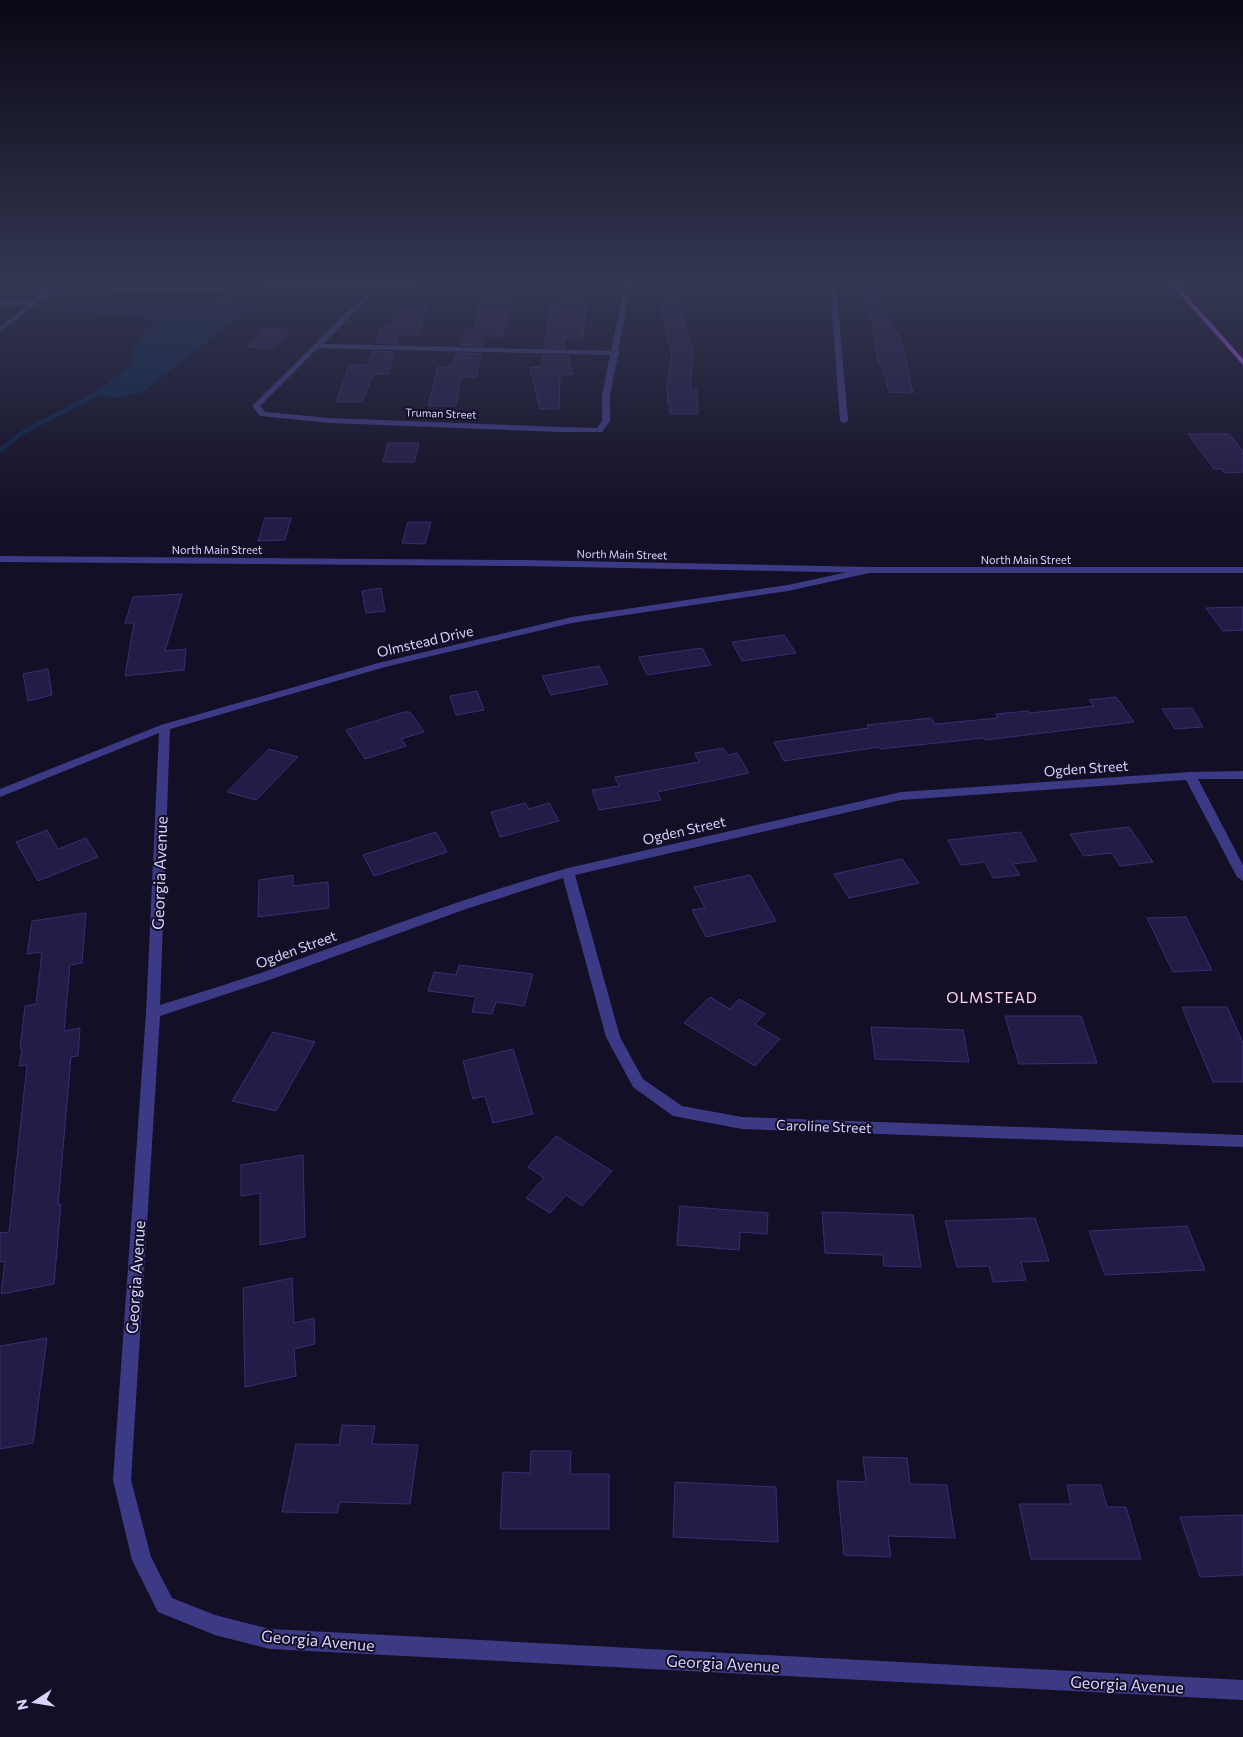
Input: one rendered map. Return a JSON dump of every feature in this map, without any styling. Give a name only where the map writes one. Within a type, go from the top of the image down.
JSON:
[{"type":"street","name":"Truman Street","points":[[302,361],[256,406],[263,414],[295,419],[480,425],[554,431],[599,430],[606,421],[606,395],[614,361]]},
{"type":"street","points":[[841,361],[844,421]]},
{"type":"street","name":"North Main Street","points":[[0,559],[522,563],[871,570],[1243,570]]},
{"type":"street","name":"Olmstead Drive","points":[[0,792],[165,727],[382,665],[572,620],[788,588],[871,570]]},
{"type":"street","name":"Georgia Avenue","points":[[165,727],[153,1013],[122,1480],[142,1560],[165,1606],[215,1624],[270,1639],[1243,1690]]},
{"type":"street","name":"Ogden Street","points":[[153,1013],[286,970],[447,910],[526,883],[901,796],[1190,776],[1243,775]]},
{"type":"street","points":[[1190,776],[1243,877]]},
{"type":"street","name":"Caroline Street","points":[[568,872],[614,1037],[638,1083],[678,1112],[742,1123],[1243,1141]]},
{"type":"water","points":[[132,361],[182,361],[143,392],[115,398],[94,395],[95,390],[133,363]]},
{"type":"building","points":[[369,361],[392,361],[388,374],[373,374],[362,402],[336,402],[349,365],[367,365]]},
{"type":"building","points":[[454,361],[479,361],[476,377],[461,377],[456,406],[428,406],[438,367],[451,367]]},
{"type":"building","points":[[542,361],[569,361],[573,374],[560,375],[559,409],[540,409],[530,368],[541,367]]},
{"type":"building","points":[[671,361],[692,361],[690,390],[697,390],[698,414],[670,414],[667,386]]},
{"type":"building","points":[[878,361],[906,361],[913,393],[889,392],[882,365],[879,365]]},
{"type":"building","points":[[1188,434],[1229,434],[1243,451],[1243,472],[1224,473],[1222,469],[1214,469]]},
{"type":"building","points":[[388,443],[419,443],[414,462],[383,462]]},
{"type":"building","points":[[265,518],[291,518],[285,540],[258,541]]},
{"type":"building","points":[[408,522],[431,522],[425,544],[402,543]]},
{"type":"building","points":[[381,588],[385,611],[366,613],[362,591]]},
{"type":"building","points":[[182,594],[165,651],[186,649],[184,670],[125,676],[134,623],[125,623],[133,597]]},
{"type":"building","points":[[1243,607],[1243,630],[1223,631],[1206,608]]},
{"type":"building","points":[[784,635],[796,653],[742,661],[732,642]]},
{"type":"building","points":[[702,648],[711,665],[647,675],[639,657]]},
{"type":"building","points":[[599,666],[608,684],[551,695],[542,676]]},
{"type":"building","points":[[48,669],[52,695],[28,701],[23,674]]},
{"type":"building","points":[[477,691],[484,710],[456,715],[450,696]]},
{"type":"building","points":[[1116,697],[1134,722],[985,740],[984,738],[880,749],[879,747],[784,761],[774,742],[869,728],[867,725],[931,718],[935,724],[998,718],[996,714],[1028,711],[1030,713],[1094,706],[1089,700]]},
{"type":"building","points":[[1192,708],[1203,727],[1175,729],[1162,709]]},
{"type":"building","points":[[404,712],[410,712],[424,732],[401,739],[406,746],[365,759],[346,730]]},
{"type":"building","points":[[723,748],[728,755],[737,753],[749,773],[657,792],[661,800],[599,810],[592,790],[619,786],[615,777],[699,762],[695,753]]},
{"type":"building","points":[[269,749],[298,757],[256,800],[227,792]]},
{"type":"building","points":[[525,803],[529,809],[549,803],[559,821],[500,837],[491,812]]},
{"type":"building","points":[[1129,827],[1153,862],[1120,866],[1112,853],[1084,856],[1070,834]]},
{"type":"building","points":[[47,830],[58,849],[86,838],[98,857],[38,881],[16,842]]},
{"type":"building","points":[[436,832],[447,852],[374,876],[363,855]]},
{"type":"building","points":[[1020,832],[1037,861],[1013,864],[1020,875],[993,878],[985,862],[961,865],[948,840]]},
{"type":"building","points":[[902,859],[919,883],[849,898],[834,874]]},
{"type":"building","points":[[293,875],[293,886],[328,882],[329,908],[258,917],[259,880]]},
{"type":"building","points":[[750,875],[776,921],[706,937],[692,910],[705,908],[694,887]]},
{"type":"building","points":[[86,913],[82,963],[70,965],[64,1031],[80,1028],[78,1056],[71,1057],[58,1205],[61,1204],[54,1284],[1,1294],[5,1261],[0,1262],[0,1233],[9,1232],[27,1065],[19,1066],[25,1006],[36,1004],[42,952],[27,954],[32,921]]},
{"type":"building","points":[[1186,917],[1212,970],[1173,972],[1147,918]]},
{"type":"building","points":[[459,965],[533,974],[524,1006],[496,1002],[492,1014],[472,1012],[476,997],[428,991],[434,972],[456,975]]},
{"type":"building","points":[[710,997],[730,1009],[739,999],[765,1014],[755,1024],[780,1039],[755,1066],[684,1023]]},
{"type":"building","points":[[1182,1007],[1227,1007],[1243,1043],[1243,1082],[1213,1082]]},
{"type":"building","points":[[1005,1016],[1081,1016],[1097,1063],[1019,1064]]},
{"type":"building","points":[[871,1027],[963,1030],[969,1062],[875,1059]]},
{"type":"building","points":[[273,1032],[315,1042],[276,1111],[232,1101]]},
{"type":"building","points":[[513,1049],[533,1114],[493,1123],[485,1096],[473,1099],[463,1061]]},
{"type":"building","points":[[556,1136],[612,1171],[582,1206],[566,1195],[550,1213],[526,1198],[544,1178],[528,1167]]},
{"type":"building","points":[[303,1155],[305,1237],[260,1245],[260,1193],[241,1196],[241,1165]]},
{"type":"building","points":[[680,1206],[768,1213],[767,1234],[740,1232],[739,1250],[677,1245]]},
{"type":"building","points":[[822,1212],[913,1215],[921,1267],[884,1266],[883,1255],[825,1253]]},
{"type":"building","points":[[1035,1218],[1049,1261],[1021,1262],[1026,1280],[993,1282],[989,1266],[957,1267],[945,1221]]},
{"type":"building","points":[[1187,1226],[1205,1270],[1105,1275],[1089,1231]]},
{"type":"building","points":[[292,1278],[294,1323],[314,1318],[315,1344],[294,1349],[296,1376],[245,1387],[243,1288]]},
{"type":"building","points":[[47,1338],[33,1443],[0,1449],[0,1346]]},
{"type":"building","points":[[342,1425],[375,1426],[372,1444],[418,1445],[410,1504],[340,1502],[337,1513],[282,1512],[296,1444],[339,1445]]},
{"type":"building","points":[[531,1451],[571,1451],[570,1474],[609,1474],[609,1529],[500,1529],[503,1472],[530,1473]]},
{"type":"building","points":[[863,1457],[907,1458],[910,1484],[947,1485],[955,1538],[888,1536],[891,1557],[844,1555],[837,1481],[866,1482]]},
{"type":"building","points":[[675,1482],[776,1487],[778,1542],[673,1537]]},
{"type":"building","points":[[1067,1485],[1101,1485],[1107,1507],[1126,1507],[1141,1559],[1031,1559],[1019,1504],[1071,1504]]},
{"type":"building","points":[[1243,1515],[1243,1575],[1200,1577],[1180,1517]]},
{"type":"waterway","points":[[0,450],[22,433],[94,395]]},
{"type":"district","name":"OLMSTEAD","points":[[992,997]]}]
